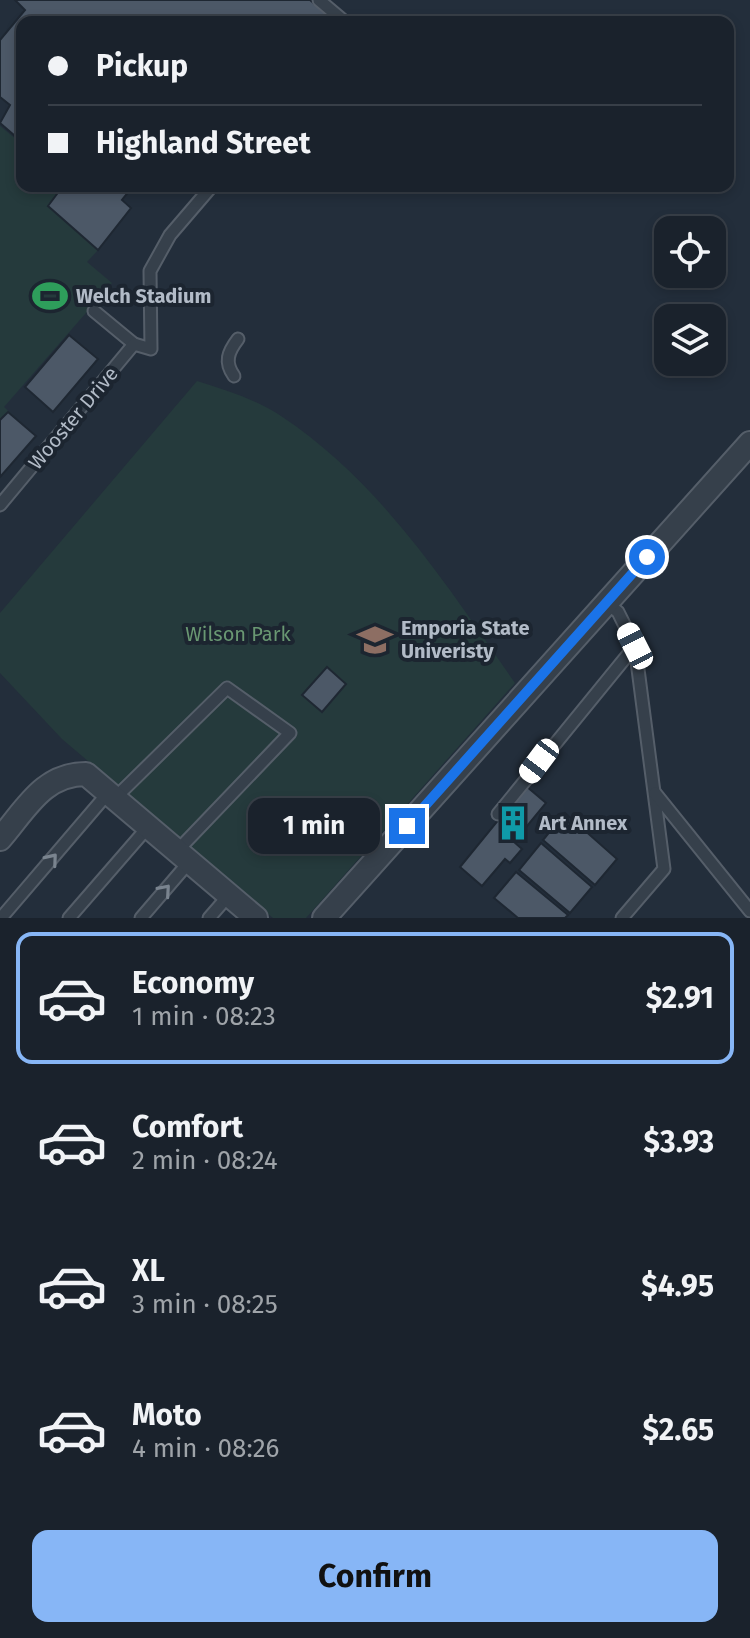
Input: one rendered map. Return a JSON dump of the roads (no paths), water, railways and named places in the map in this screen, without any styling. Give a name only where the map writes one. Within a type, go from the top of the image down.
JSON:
[{"type":"street","points":[[324,918],[750,443]]},
{"type":"street","points":[[0,839],[50,782],[65,774],[86,774],[256,918]]},
{"type":"lane","points":[[319,0],[338,16]]},
{"type":"lane","points":[[94,311],[134,344],[151,349],[150,271],[170,235],[207,192]]},
{"type":"lane","points":[[234,376],[228,367],[228,352],[238,339]]},
{"type":"lane","name":"Wooster Drive","points":[[0,505],[134,344]]},
{"type":"lane","points":[[606,602],[618,612],[635,646],[664,869],[622,918]]},
{"type":"lane","points":[[498,814],[635,646]]},
{"type":"lane","points":[[1,918],[111,796],[227,688],[290,733],[184,856],[141,918]]},
{"type":"lane","points":[[654,793],[750,911]]},
{"type":"lane","points":[[69,918],[148,827]]},
{"type":"lane","points":[[209,918],[229,895]]},
{"type":"place","name":"Welch Stadium","points":[[50,296]]},
{"type":"place","name":"Emporia State Univeristy","points":[[375,640]]},
{"type":"place","name":"Art Annex","points":[[513,823]]},
{"type":"park label","name":"Wilson Park","points":[[238,634]]}]
